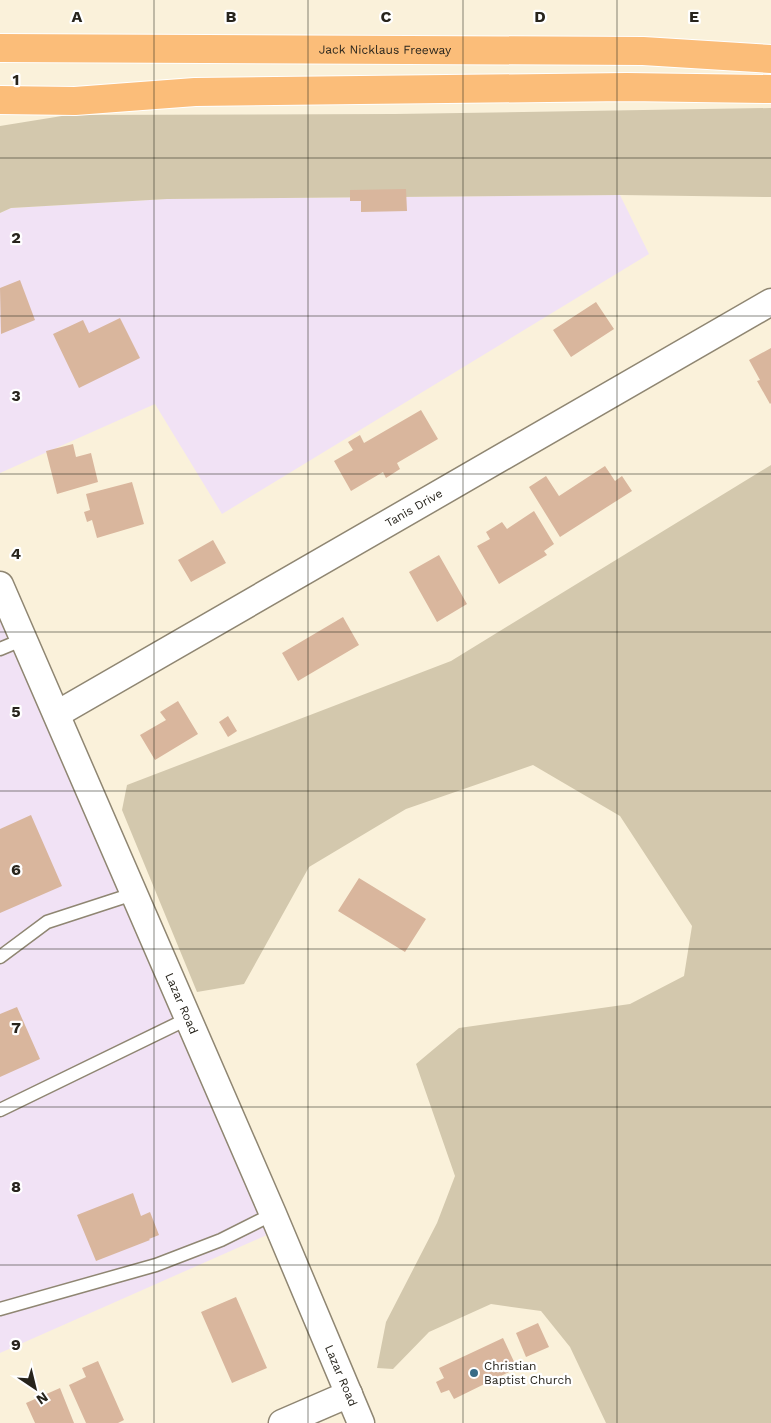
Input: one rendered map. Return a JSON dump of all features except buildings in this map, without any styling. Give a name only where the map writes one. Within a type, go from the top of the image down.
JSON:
[{"type":"highway","name":"Jack Nicklaus Freeway","points":[[0,48],[643,51],[771,59]]},
{"type":"highway","points":[[0,100],[75,101],[195,92],[627,87],[771,89]]},
{"type":"highway","points":[[0,114],[75,101]]},
{"type":"street","name":"Tanis Drive","points":[[57,714],[771,302]]},
{"type":"street","name":"Lazar Road","points":[[0,585],[273,1214],[361,1423]]},
{"type":"street","points":[[282,1423],[349,1394]]},
{"type":"lane","points":[[0,649],[24,639]]},
{"type":"lane","points":[[0,957],[47,922],[133,894]]},
{"type":"lane","points":[[0,1110],[187,1018]]},
{"type":"lane","points":[[0,1309],[156,1265],[221,1240],[273,1214]]},
{"type":"shaded area","points":[[771,108],[771,197],[620,195],[167,199],[11,208],[0,213],[0,126],[68,115],[395,114]]},
{"type":"shaded area","points":[[620,195],[649,254],[222,514],[155,404],[0,473],[0,213],[11,208],[167,199]]},
{"type":"shaded area","points":[[771,465],[771,1423],[606,1423],[570,1347],[541,1311],[491,1304],[429,1332],[393,1369],[377,1368],[386,1322],[437,1223],[455,1176],[416,1064],[459,1028],[630,1004],[684,976],[692,926],[620,816],[533,765],[406,809],[309,867],[244,984],[197,992],[122,810],[127,785],[451,661]]},
{"type":"shaded area","points":[[0,614],[269,1234],[0,1353]]},
{"type":"place","name":"Christian Baptist Church","points":[[474,1373]]}]
